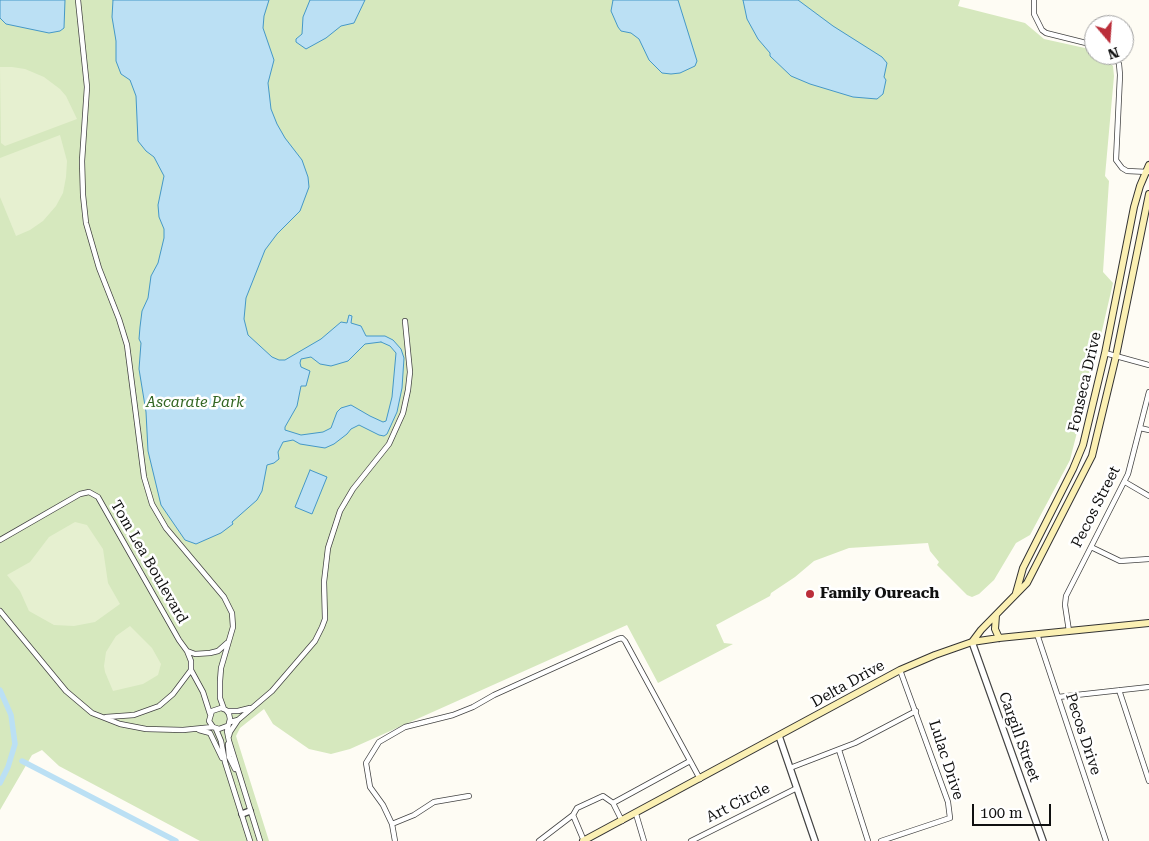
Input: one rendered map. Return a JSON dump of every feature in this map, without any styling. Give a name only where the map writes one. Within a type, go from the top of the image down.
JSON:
[{"type":"main road","name":"Fonseca Drive","points":[[1016,594],[1019,578],[1026,562],[1073,469],[1083,445],[1105,353],[1134,207],[1149,165]]},
{"type":"main road","name":"Fonseca Drive","points":[[972,642],[1027,583],[1086,469],[1095,444],[1116,356],[1149,194]]},
{"type":"main road","points":[[997,614],[995,629],[1000,638]]},
{"type":"main road","name":"Delta Drive","points":[[584,841],[900,670],[935,655],[972,642],[1149,623]]},
{"type":"street","points":[[78,0],[86,87],[82,161],[86,223],[99,268],[127,345],[144,477],[152,504],[166,528],[230,604],[234,621],[221,668],[220,698],[230,716],[228,724],[229,741],[260,841]]},
{"type":"street","points":[[1034,0],[1034,14],[1042,30],[1046,33],[1084,42]]},
{"type":"street","points":[[1119,65],[1116,160],[1127,171],[1147,172]]},
{"type":"street","points":[[229,741],[230,732],[238,720],[272,691],[315,641],[322,627],[325,619],[324,582],[328,548],[340,511],[353,489],[389,444],[403,413],[410,372],[405,321]]},
{"type":"street","points":[[1105,353],[1149,365]]},
{"type":"street","name":"Pecos Street","points":[[1069,631],[1065,600],[1125,482],[1133,459],[1149,392]]},
{"type":"street","points":[[1140,428],[1149,430]]},
{"type":"street","points":[[1125,482],[1149,496]]},
{"type":"street","name":"Tom Lea Boulevard","points":[[0,540],[80,494],[89,492],[98,498],[187,651],[191,661],[191,670],[203,692],[210,714]]},
{"type":"street","points":[[1091,547],[1120,562],[1149,559]]},
{"type":"street","points":[[0,611],[66,691],[92,713],[120,724],[146,729],[222,729],[238,720]]},
{"type":"street","name":"Pecos Drive","points":[[1037,634],[1106,841]]},
{"type":"street","points":[[395,841],[392,824],[383,805],[370,787],[366,763],[379,742],[405,728],[473,707],[494,695],[622,638],[700,779]]},
{"type":"street","points":[[187,651],[195,654],[210,653],[230,641]]},
{"type":"street","name":"Cargill Street","points":[[972,642],[1043,841]]},
{"type":"street","points":[[102,717],[134,715],[159,706],[173,694],[191,670]]},
{"type":"street","name":"Lulac Drive","points":[[880,841],[950,818],[948,802],[900,670]]},
{"type":"street","points":[[1058,696],[1149,687]]},
{"type":"street","points":[[1119,690],[1149,781]]},
{"type":"street","points":[[250,841],[225,762],[221,742],[209,721],[210,714],[214,709],[238,711],[251,707]]},
{"type":"street","points":[[790,768],[856,743],[916,711]]},
{"type":"street","points":[[193,729],[210,733],[218,752],[225,762]]},
{"type":"street","points":[[779,736],[815,841]]},
{"type":"street","points":[[839,750],[868,841]]},
{"type":"street","points":[[613,803],[690,761]]},
{"type":"street","name":"Art Circle","points":[[691,841],[797,788]]},
{"type":"street","points":[[392,824],[414,815],[434,802],[469,796]]},
{"type":"street","points":[[539,841],[573,815],[577,808],[603,796],[613,803],[622,821]]},
{"type":"street","points":[[242,814],[250,811]]},
{"type":"street","points":[[636,814],[644,841]]},
{"type":"street","points":[[573,815],[584,841]]},
{"type":"green space","name":"Ascarate Park","points":[[0,0],[960,0],[958,6],[1025,23],[1044,39],[1084,48],[1084,65],[1113,66],[1114,76],[1105,176],[1109,181],[1103,272],[1113,283],[1070,460],[1030,535],[1016,543],[994,580],[979,594],[972,597],[967,595],[937,565],[939,562],[930,551],[928,543],[849,548],[814,561],[771,593],[770,596],[716,625],[724,643],[733,644],[658,683],[627,625],[350,749],[331,754],[309,749],[273,724],[264,709],[240,728],[236,736],[269,841],[200,841],[59,766],[42,750],[32,755],[0,810]]},
{"type":"green space","points":[[0,67],[25,69],[44,77],[66,96],[77,119],[5,146],[1,143]]},
{"type":"green space","points":[[60,135],[67,161],[63,193],[56,206],[43,221],[30,230],[16,236],[0,197],[0,158]]},
{"type":"green space","points":[[75,522],[87,525],[103,549],[108,583],[120,604],[95,622],[74,626],[54,625],[29,611],[20,591],[7,575],[30,562],[49,537]]},
{"type":"green space","points":[[130,626],[152,648],[161,664],[158,675],[143,684],[113,691],[105,672],[106,652],[116,636]]},
{"type":"water","points":[[0,0],[65,0],[64,28],[60,31],[49,33],[6,24],[0,18]]},
{"type":"water","points":[[113,0],[269,0],[264,16],[263,28],[274,60],[268,83],[271,109],[285,138],[302,160],[308,177],[309,187],[300,211],[277,234],[265,250],[246,298],[244,319],[248,335],[272,357],[285,360],[321,339],[341,322],[347,323],[349,315],[352,316],[351,323],[361,326],[366,336],[385,336],[393,340],[401,349],[404,358],[402,388],[397,412],[387,434],[384,436],[379,435],[359,425],[351,429],[334,444],[325,448],[300,444],[293,440],[283,442],[278,452],[279,459],[267,465],[262,491],[257,500],[221,533],[196,544],[185,540],[161,505],[148,451],[146,412],[139,369],[141,343],[139,339],[142,311],[148,298],[151,276],[158,263],[164,238],[164,229],[159,217],[158,205],[164,176],[154,157],[138,141],[136,96],[130,80],[121,74],[116,61],[116,41],[112,17]],"holes":[[[381,342],[390,346],[396,353],[392,397],[386,421],[383,422],[351,405],[341,408],[337,412],[331,428],[323,432],[301,435],[285,430],[297,406],[301,386],[306,386],[310,371],[301,367],[301,359],[311,357],[320,364],[331,366],[348,361],[365,344]]]},
{"type":"water","points":[[310,0],[365,0],[354,23],[341,26],[326,38],[306,49],[296,42],[296,39],[302,34],[303,17]]},
{"type":"water","points":[[613,0],[678,0],[697,61],[695,66],[680,73],[662,73],[649,60],[639,39],[631,33],[621,31],[618,27],[611,11]]},
{"type":"water","points":[[743,0],[798,0],[833,26],[882,57],[887,63],[883,94],[877,99],[853,97],[791,76],[770,56],[770,53],[758,39],[747,19]]},
{"type":"water","points":[[310,470],[327,477],[312,514],[295,507]]},
{"type":"waterway","points":[[0,690],[11,715],[15,744],[8,767],[0,783]]},
{"type":"waterway","points":[[22,761],[176,841]]},
{"type":"place","name":"Family Oureach","points":[[810,594]]}]
